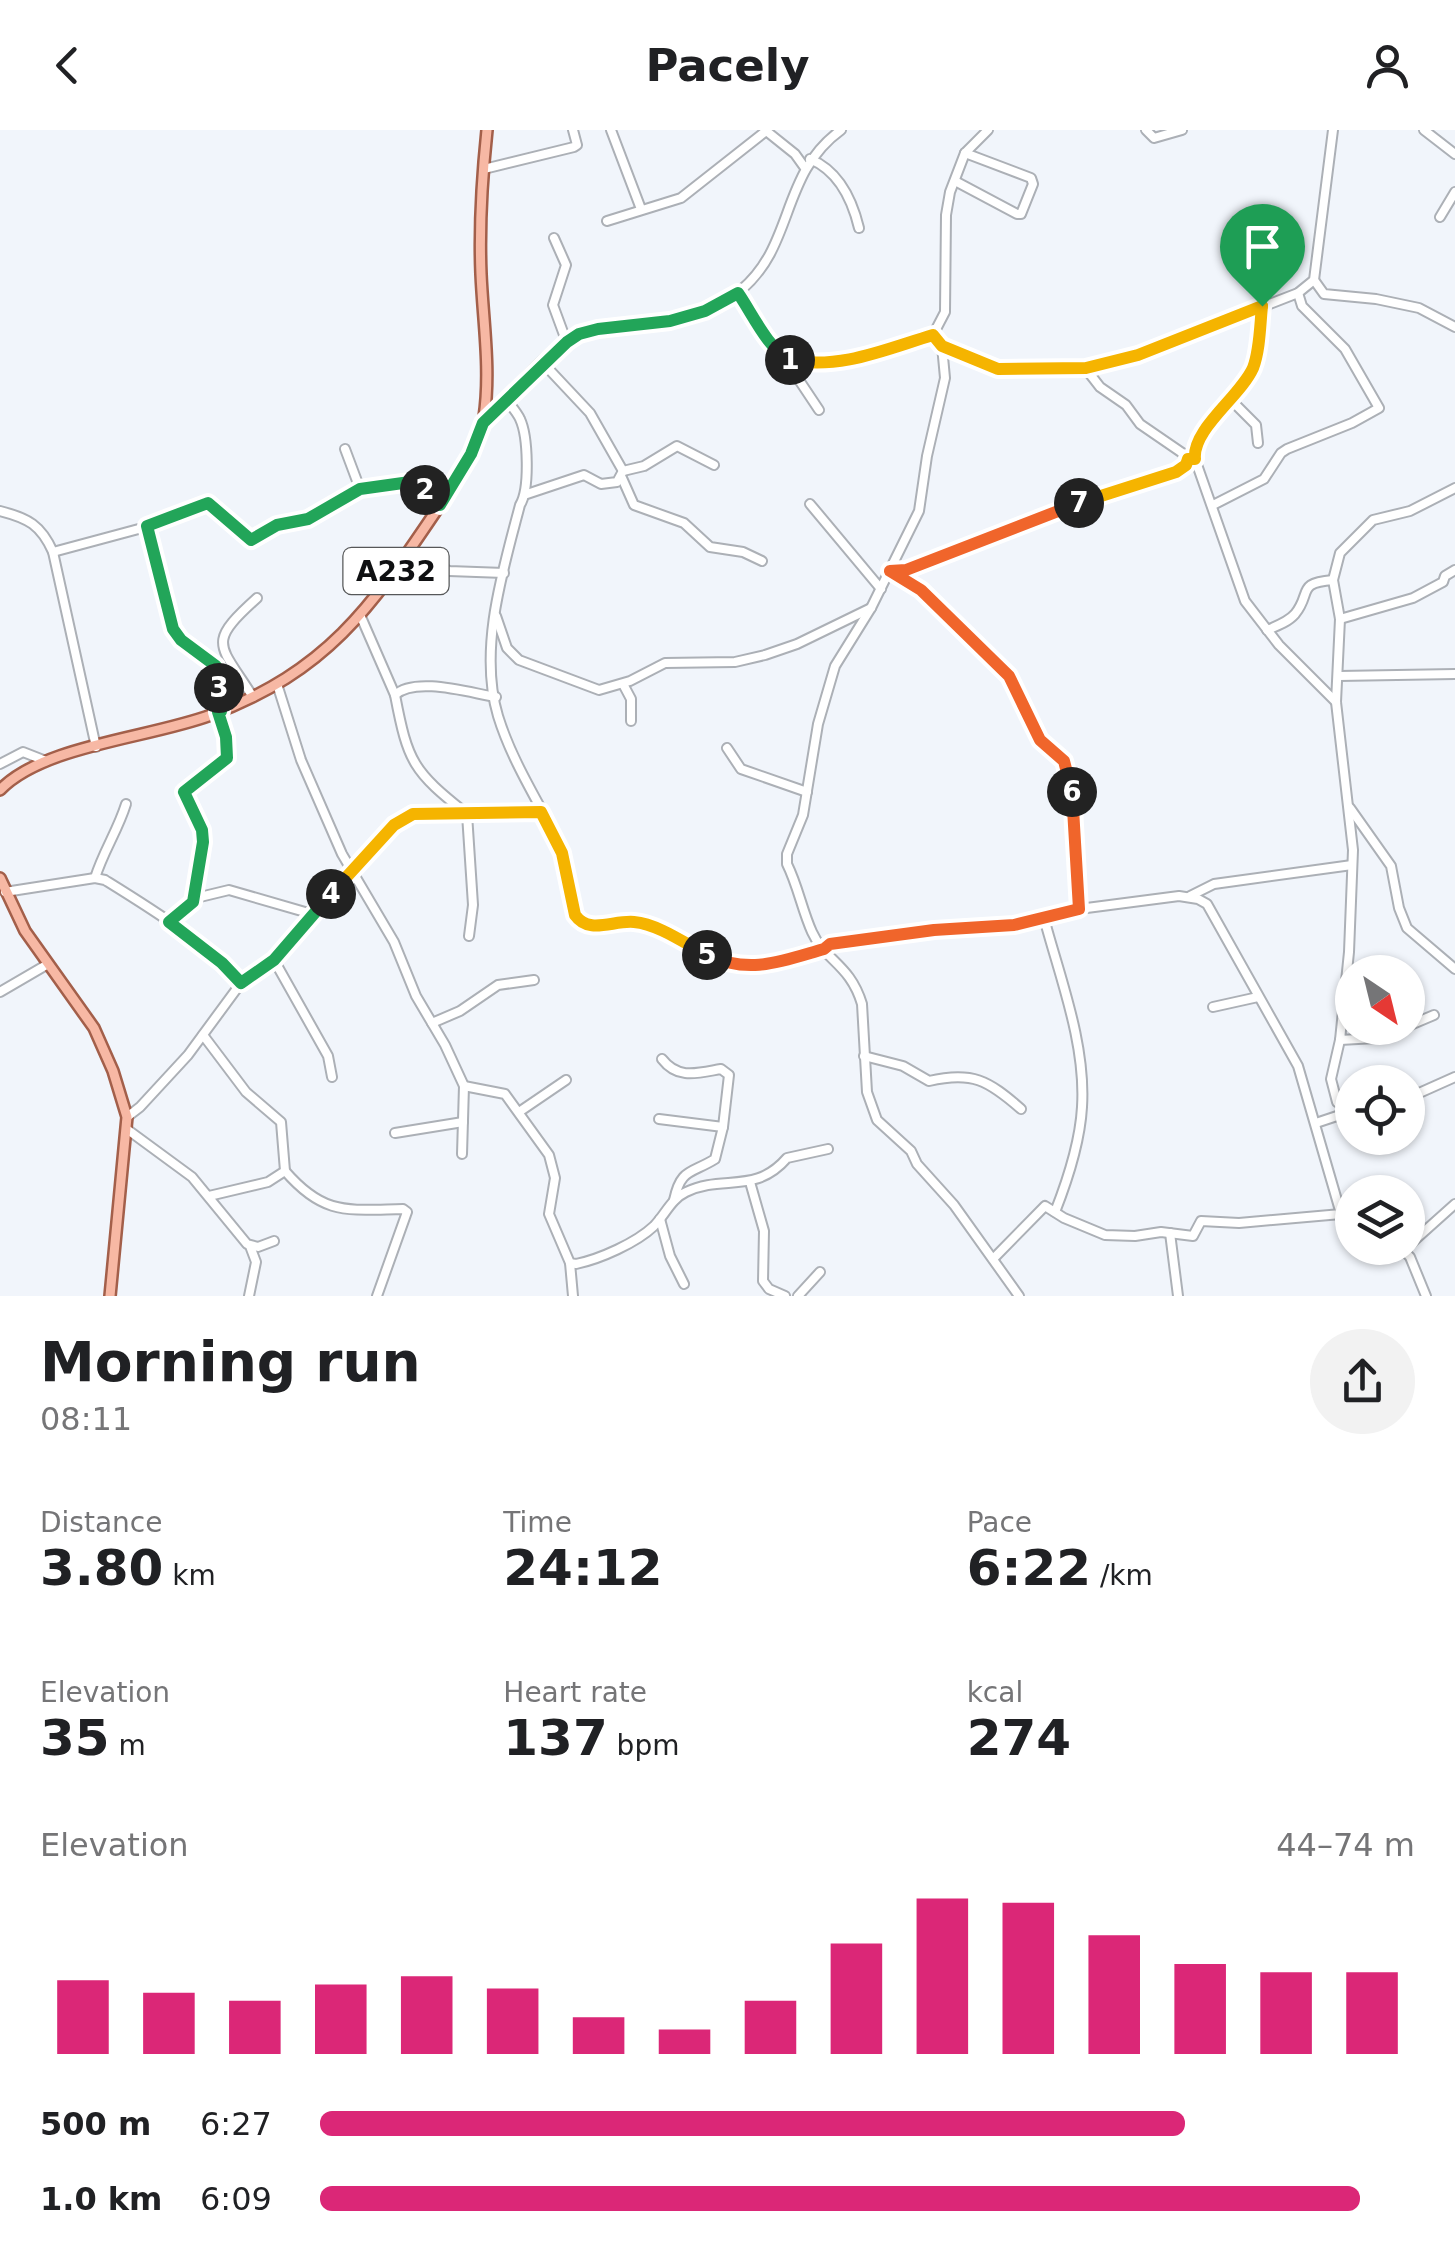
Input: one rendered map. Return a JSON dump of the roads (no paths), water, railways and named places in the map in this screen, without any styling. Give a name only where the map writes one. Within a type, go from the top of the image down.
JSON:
[{"type":"main road","name":"A232","points":[[0,790],[26,768],[46,760],[160,732],[253,697],[324,650],[361,617],[440,505],[471,454],[483,423],[487,379],[480,239],[487,130]]},
{"type":"main road","points":[[0,878],[4,892],[48,964],[94,1028],[113,1070],[127,1117],[110,1296]]},
{"type":"street","points":[[484,168],[574,147],[577,144],[573,130]]},
{"type":"street","points":[[611,130],[641,210]]},
{"type":"street","points":[[483,423],[542,363],[579,334],[670,321],[705,311],[738,293],[762,270],[808,163],[840,130]]},
{"type":"street","points":[[785,360],[822,363],[855,359],[933,335],[946,312],[946,215],[955,181],[965,153],[988,130]]},
{"type":"street","points":[[1146,130],[1154,138],[1182,130]]},
{"type":"street","points":[[1333,130],[1314,280],[1318,289],[1330,296],[1376,299],[1419,308],[1455,327]]},
{"type":"street","points":[[1424,130],[1455,154]]},
{"type":"street","points":[[607,221],[681,198],[766,131],[808,163],[837,178],[850,200],[859,228]]},
{"type":"street","points":[[955,181],[1017,214],[1021,214],[1028,199],[1031,178],[965,153]]},
{"type":"street","points":[[1440,217],[1455,192]]},
{"type":"street","points":[[554,238],[566,264],[554,299],[554,313],[567,342]]},
{"type":"street","points":[[933,335],[942,346],[998,369],[1086,368],[1138,355],[1298,293],[1314,280]]},
{"type":"street","points":[[738,293],[819,410]]},
{"type":"street","points":[[1214,504],[1264,479],[1281,452],[1352,424],[1379,408],[1345,348],[1302,306],[1298,293]]},
{"type":"street","points":[[890,571],[906,570],[1146,479],[1176,472],[1186,465],[1202,435],[1255,363],[1262,306]]},
{"type":"street","points":[[942,346],[945,378],[919,510],[871,608],[834,666],[818,724],[803,815],[787,854],[787,864],[812,932],[858,991],[868,1092],[876,1120],[912,1151],[1019,1296]]},
{"type":"street","points":[[542,363],[590,413],[634,505],[684,523],[710,547],[743,552],[762,561]]},
{"type":"street","points":[[1086,368],[1100,387],[1126,405],[1140,424],[1172,447],[1193,456],[1214,504],[1236,583],[1245,601],[1267,630],[1336,702]]},
{"type":"street","points":[[506,399],[520,418],[525,436],[527,494],[520,505],[496,614],[492,647],[497,713],[562,853],[575,915],[588,926],[641,922],[718,960],[762,967],[830,944],[934,930],[1014,925],[1079,909],[1189,897],[1214,884],[1352,865]]},
{"type":"street","points":[[1231,400],[1256,426],[1258,443]]},
{"type":"street","points":[[527,494],[584,475],[602,484],[677,446],[714,465]]},
{"type":"street","points":[[345,449],[360,489]]},
{"type":"street","points":[[53,552],[147,526],[208,503],[251,540],[277,525],[308,519],[360,489],[410,482],[440,505]]},
{"type":"street","points":[[1349,955],[1352,865],[1336,702],[1340,620],[1333,580],[1340,553],[1372,520],[1410,512],[1455,488]]},
{"type":"street","points":[[810,504],[881,589]]},
{"type":"street","points":[[0,511],[25,517],[43,530],[53,552],[96,747]]},
{"type":"street","points":[[147,526],[173,629],[181,640],[216,666],[219,712],[226,737],[226,762],[184,792],[202,830],[203,842],[193,902]]},
{"type":"street","points":[[408,552],[449,571],[504,572]]},
{"type":"street","points":[[1340,620],[1412,598],[1443,582],[1455,570]]},
{"type":"street","points":[[890,571],[921,590],[996,661],[1009,676],[1040,740],[1064,761],[1072,782],[1079,909]]},
{"type":"street","points":[[1267,630],[1298,610],[1309,584],[1333,580]]},
{"type":"street","points":[[253,697],[230,660],[223,636],[225,628],[257,598]]},
{"type":"street","points":[[496,614],[508,648],[519,660],[599,690],[623,684],[665,662],[735,662],[766,655],[871,608]]},
{"type":"street","points":[[361,617],[395,695],[400,727],[420,774],[467,814],[474,905],[468,936]]},
{"type":"street","points":[[1339,676],[1455,674]]},
{"type":"street","points":[[277,684],[302,760],[352,874],[394,942],[416,996],[464,1086],[462,1154]]},
{"type":"street","points":[[623,684],[631,698],[631,721]]},
{"type":"street","points":[[395,695],[417,685],[496,697]]},
{"type":"street","points":[[727,748],[741,769],[807,792]]},
{"type":"street","points":[[0,764],[23,752],[46,760]]},
{"type":"street","points":[[95,878],[126,804]]},
{"type":"street","points":[[1347,804],[1391,866],[1407,928],[1455,969]]},
{"type":"street","points":[[127,1117],[163,1085],[241,983],[274,960],[401,819],[413,814],[541,812]]},
{"type":"street","points":[[4,892],[95,878],[169,922],[241,983]]},
{"type":"street","points":[[169,922],[193,902],[229,890],[312,914]]},
{"type":"street","points":[[1189,897],[1207,904],[1298,1066],[1335,1192]]},
{"type":"street","points":[[1044,918],[1076,1041],[1082,1090],[1073,1161],[1055,1212]]},
{"type":"street","points":[[274,960],[328,1056],[332,1077]]},
{"type":"street","points":[[0,992],[48,964]]},
{"type":"street","points":[[432,1023],[460,1011],[498,985],[534,980]]},
{"type":"street","points":[[1214,1007],[1258,996]]},
{"type":"street","points":[[1425,1020],[1434,1016]]},
{"type":"street","points":[[203,1034],[246,1092],[281,1122],[285,1171],[308,1194],[332,1208],[407,1212],[377,1296]]},
{"type":"street","points":[[1335,1097],[1331,1079],[1339,1045]]},
{"type":"street","points":[[864,1056],[903,1066],[929,1081],[953,1075],[991,1083],[1021,1108]]},
{"type":"street","points":[[570,1263],[587,1262],[641,1235],[674,1200],[688,1171],[714,1159],[723,1127],[728,1072],[721,1069],[685,1075],[675,1072],[662,1058]]},
{"type":"street","points":[[1425,1090],[1455,1076]]},
{"type":"street","points":[[518,1112],[566,1080]]},
{"type":"street","points":[[464,1086],[500,1091],[550,1156],[554,1169],[549,1214],[570,1263],[573,1296]]},
{"type":"street","points":[[1316,1123],[1335,1117]]},
{"type":"street","points":[[659,1119],[723,1127]]},
{"type":"street","points":[[394,1133],[463,1122]]},
{"type":"street","points":[[128,1130],[192,1177],[250,1246],[256,1262],[249,1296]]},
{"type":"street","points":[[674,1200],[698,1188],[750,1182],[779,1169],[787,1158],[828,1149]]},
{"type":"street","points":[[210,1196],[268,1182],[285,1171]]},
{"type":"street","points":[[750,1182],[764,1231],[762,1280],[785,1296]]},
{"type":"street","points":[[1425,1229],[1455,1204]]},
{"type":"street","points":[[992,1258],[1030,1223],[1040,1207],[1104,1235],[1122,1237],[1170,1233],[1193,1236],[1201,1221],[1240,1223],[1335,1215]]},
{"type":"street","points":[[660,1219],[670,1256],[684,1284]]},
{"type":"street","points":[[1170,1233],[1178,1296]]},
{"type":"street","points":[[250,1246],[274,1241]]},
{"type":"street","points":[[1413,1265],[1426,1296]]},
{"type":"street","points":[[798,1296],[820,1272]]}]
